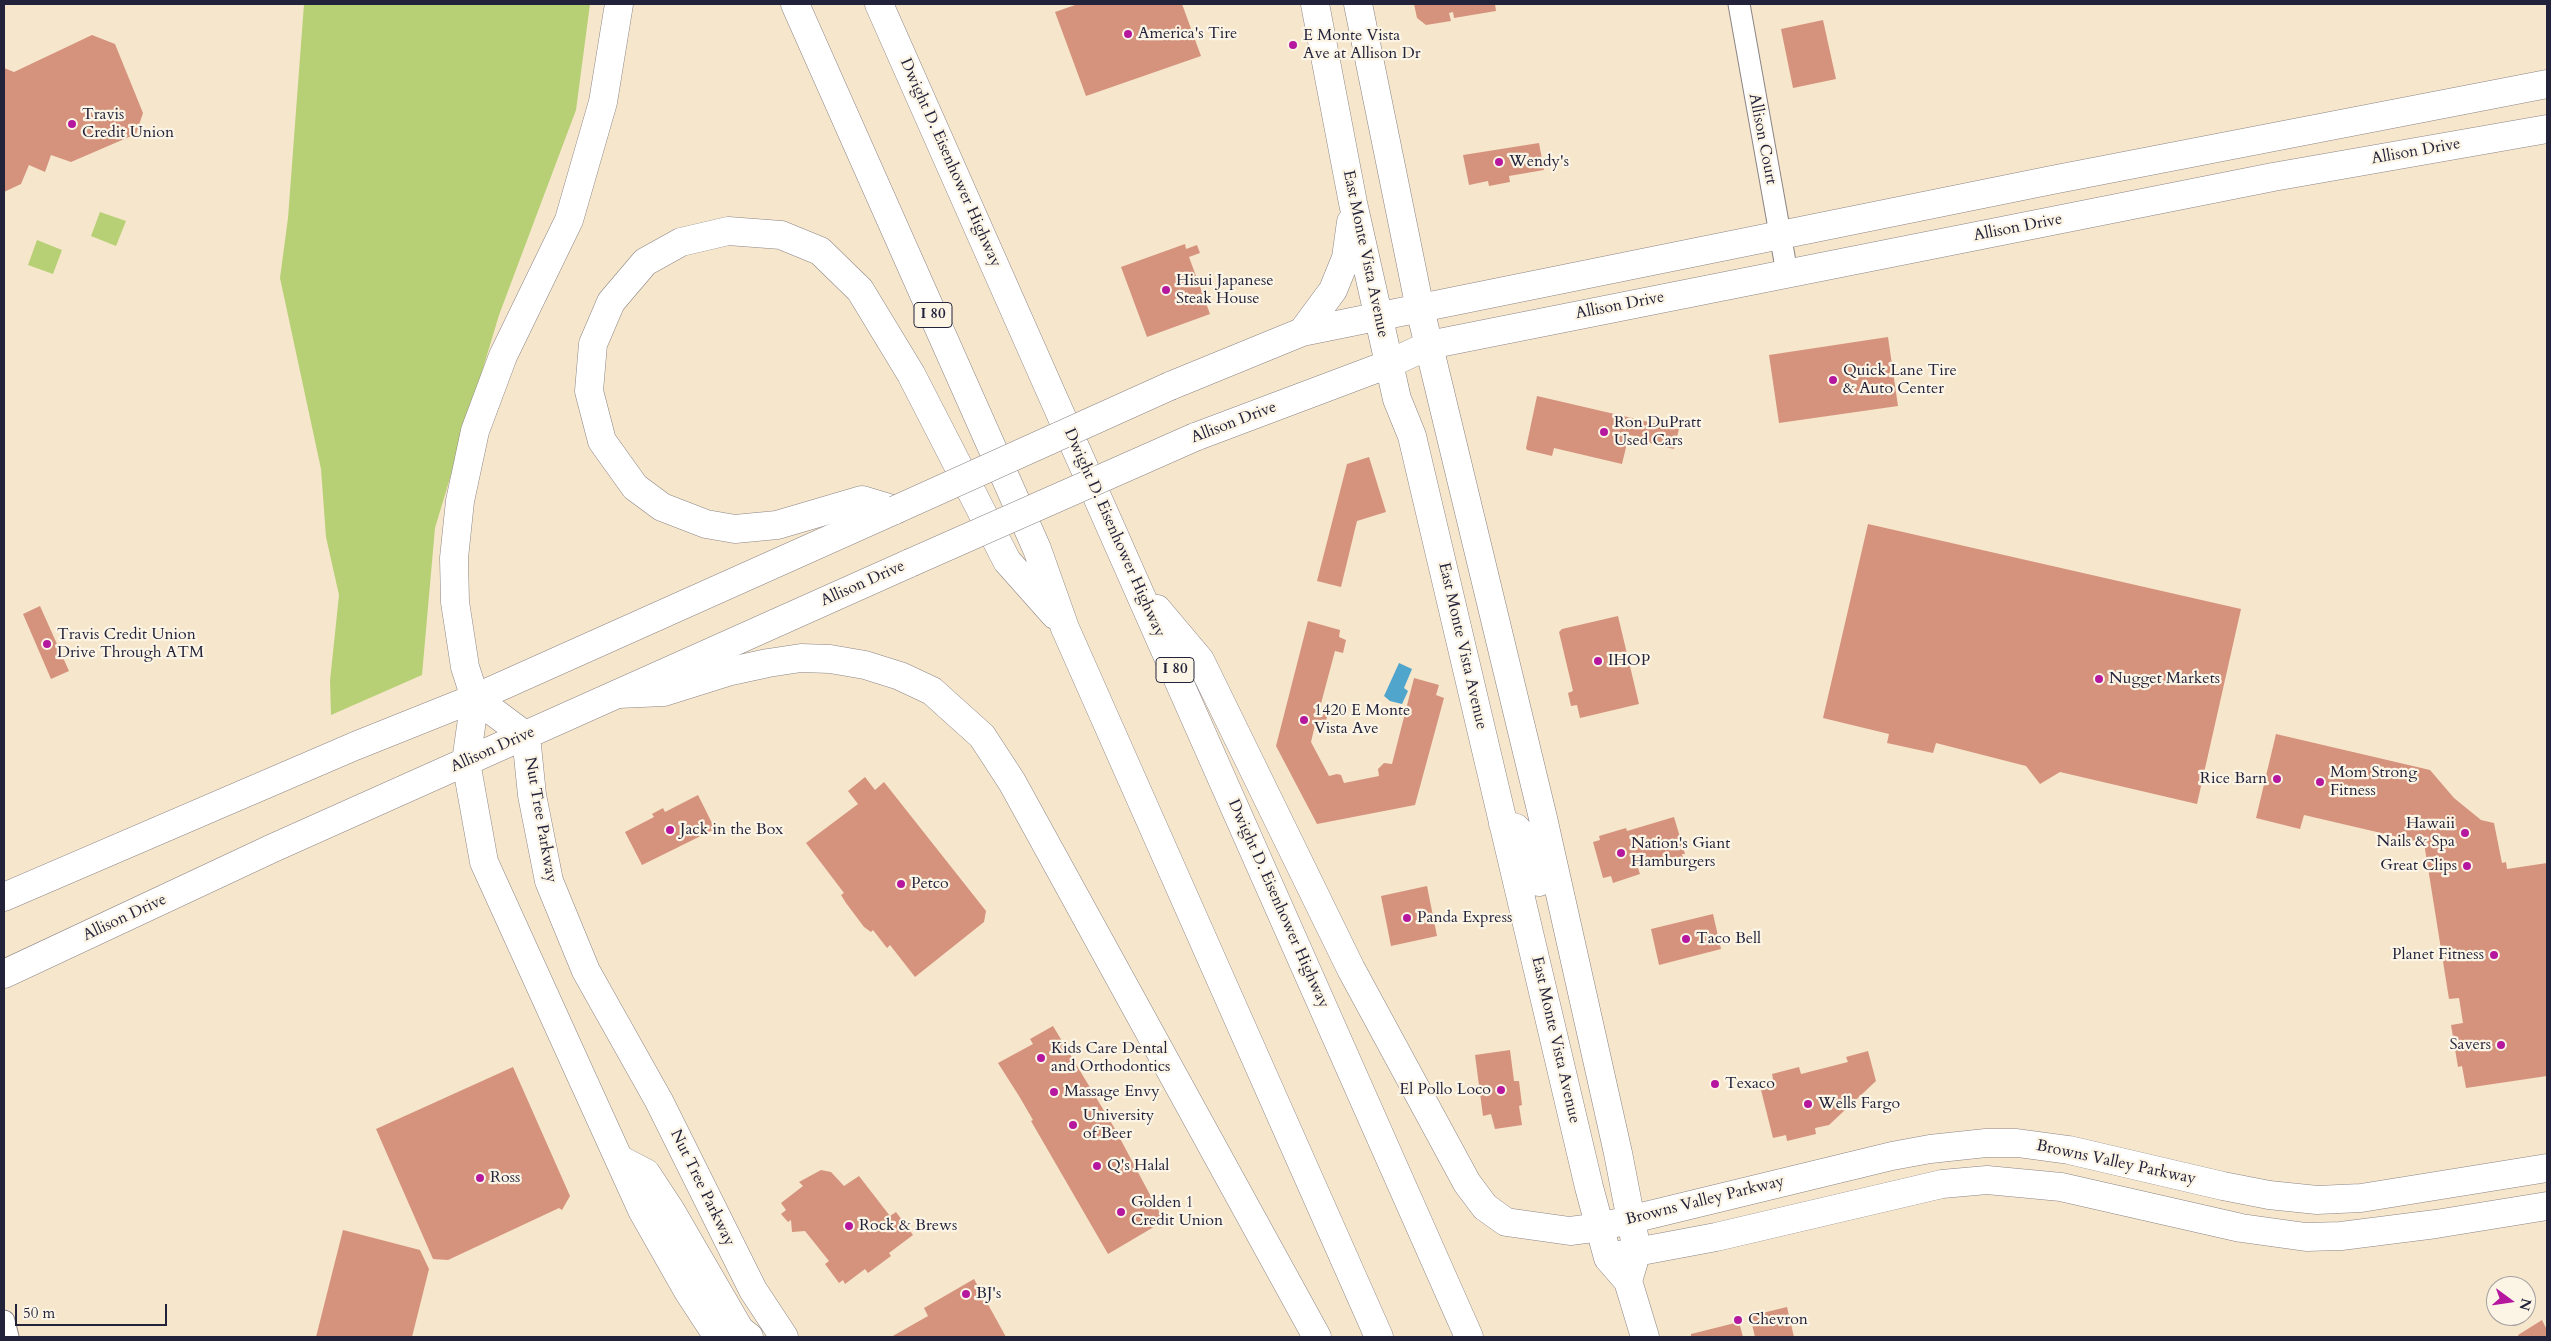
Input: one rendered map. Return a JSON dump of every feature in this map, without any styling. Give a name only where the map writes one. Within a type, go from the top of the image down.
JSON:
[{"type":"main road","points":[[619,4],[603,102],[569,220],[503,356],[475,431],[460,501],[454,558],[455,602],[465,667],[475,698],[466,762],[484,862],[642,1210],[688,1291],[718,1337]]},
{"type":"main road","name":"I 80","points":[[795,4],[1037,549],[1065,628],[1379,1337]]},
{"type":"main road","name":"Dwight D. Eisenhower Highway","points":[[879,4],[1469,1337]]},
{"type":"main road","name":"East Monte Vista Avenue","points":[[1315,4],[1353,204],[1388,364],[1398,404],[1412,436],[1589,1187],[1608,1258],[1628,1281],[1645,1337]]},
{"type":"main road","points":[[1358,4],[1420,309],[1543,818],[1618,1153],[1637,1251],[1628,1281]]},
{"type":"main road","points":[[4,897],[355,746],[475,698],[1170,386],[1302,332],[2042,182],[2547,84]]},
{"type":"main road","name":"Allison Drive","points":[[4,974],[273,848],[910,563],[1195,438],[1388,364],[1429,345],[2273,177],[2547,129]]},
{"type":"main road","points":[[1302,332],[1332,290],[1346,258],[1353,204]]},
{"type":"main road","points":[[896,510],[862,500],[778,525],[735,529],[706,524],[662,507],[635,487],[602,441],[589,391],[593,344],[611,302],[645,262],[681,242],[728,231],[781,235],[820,251],[860,290],[911,374],[1007,561],[1065,628]]},
{"type":"main road","name":"Browns Valley Parkway","points":[[1138,588],[1200,660],[1351,969],[1438,1134],[1467,1183],[1484,1207],[1506,1222],[1523,1226],[1570,1231],[1601,1227],[1892,1156],[1930,1149],[1986,1143],[2017,1143],[2069,1150],[2223,1186],[2269,1195],[2317,1200],[2361,1198],[2547,1168]]},
{"type":"main road","points":[[618,694],[664,692],[731,671],[768,663],[801,658],[830,659],[865,665],[900,676],[932,691],[982,736],[1012,782],[1317,1337]]},
{"type":"main road","points":[[1473,696],[1490,715],[1498,729],[1513,794],[1518,806],[1532,817],[1543,818]]},
{"type":"main road","name":"Nut Tree Parkway","points":[[475,698],[526,736],[532,796],[548,881],[586,971],[659,1101],[754,1290],[784,1337]]},
{"type":"main road","points":[[1503,824],[1521,832],[1530,845],[1553,940],[1579,978]]},
{"type":"main road","points":[[619,1159],[646,1173],[671,1211],[740,1330],[749,1337]]},
{"type":"main road","points":[[2099,1195],[2108,1179],[2113,1177],[2190,1195],[2208,1195],[2223,1186]]},
{"type":"main road","name":"Browns Valley Parkway","points":[[1608,1258],[1708,1238],[1942,1184],[1987,1180],[2022,1182],[2099,1195],[2241,1228],[2306,1237],[2341,1236],[2547,1206]]},
{"type":"main road","points":[[2463,1219],[2469,1201],[2473,1197],[2547,1184]]},
{"type":"main road","points":[[2306,1237],[2334,1224],[2419,1210],[2434,1202],[2444,1186],[2463,1219]]},
{"type":"street","name":"Allison Court","points":[[1739,4],[1787,273]]},
{"type":"street","points":[[4,1321],[8,1337]]},
{"type":"green space","points":[[304,4],[590,4],[576,110],[499,315],[435,528],[422,675],[331,715],[330,681],[339,595],[326,537],[321,469],[280,278],[288,218]]},
{"type":"green space","points":[[100,212],[126,221],[116,246],[91,236]]},
{"type":"green space","points":[[37,240],[62,250],[53,274],[28,265]]},
{"type":"water","points":[[1399,663],[1412,669],[1404,688],[1408,691],[1402,704],[1390,701],[1384,696]]},
{"type":"building","name":"America's Tire","points":[[1078,4],[1182,4],[1201,56],[1086,96],[1055,12]]},
{"type":"building","points":[[1414,4],[1495,4],[1496,11],[1454,18],[1453,12],[1449,13],[1451,21],[1426,25],[1417,18]]},
{"type":"building","points":[[1823,20],[1836,79],[1793,88],[1781,29]]},
{"type":"building","name":"Travis Credit Union","points":[[92,35],[115,44],[143,113],[136,134],[71,162],[51,155],[45,172],[29,165],[21,184],[4,192],[4,68],[14,72]]},
{"type":"building","points":[[1539,143],[1544,170],[1509,176],[1510,182],[1489,186],[1488,181],[1469,185],[1463,155]]},
{"type":"building","name":"Hisui Japanese Steak House","points":[[1185,244],[1186,249],[1197,245],[1200,253],[1189,257],[1210,314],[1147,337],[1121,267]]},
{"type":"building","name":"Quick Lane Tire & Auto Center","points":[[1888,337],[1898,406],[1779,423],[1769,355]]},
{"type":"building","name":"Ron DuPratt Used Cars","points":[[1537,396],[1679,429],[1674,449],[1641,441],[1641,437],[1629,435],[1622,464],[1554,448],[1552,456],[1527,450]]},
{"type":"building","points":[[1369,457],[1386,512],[1357,521],[1341,587],[1317,581],[1347,464]]},
{"type":"building","name":"Nugget Markets","points":[[1868,524],[2241,609],[2197,804],[2060,772],[2040,784],[2026,766],[1936,743],[1933,753],[1887,743],[1889,734],[1823,718]]},
{"type":"building","name":"Travis Credit Union Drive Through ATM","points":[[40,606],[69,671],[51,679],[23,614]]},
{"type":"building","name":"IHOP","points":[[1618,616],[1639,704],[1580,718],[1577,705],[1571,706],[1568,693],[1573,691],[1559,632],[1562,629]]},
{"type":"building","name":"1420 E Monte Vista Ave","points":[[1308,621],[1340,630],[1339,637],[1346,640],[1343,653],[1335,651],[1319,711],[1328,714],[1324,727],[1315,725],[1311,742],[1329,776],[1341,775],[1344,783],[1379,776],[1378,769],[1384,763],[1392,764],[1414,678],[1439,685],[1436,695],[1444,698],[1415,805],[1317,824],[1276,746]]},
{"type":"building","points":[[2276,734],[2430,770],[2454,798],[2481,820],[2494,823],[2502,863],[2506,862],[2507,869],[2547,863],[2547,1076],[2466,1088],[2462,1066],[2458,1067],[2451,1025],[2463,1023],[2459,998],[2449,999],[2424,843],[2304,815],[2300,829],[2256,818]]},
{"type":"building","name":"Petco","points":[[865,777],[875,790],[884,782],[986,911],[984,922],[915,977],[890,945],[887,948],[873,930],[871,932],[864,927],[841,895],[844,893],[806,843],[858,804],[848,791]]},
{"type":"building","name":"Jack in the Box","points":[[698,795],[715,829],[642,865],[625,832],[654,817],[652,814],[663,808],[665,812]]},
{"type":"building","points":[[1674,817],[1685,854],[1682,854],[1683,858],[1655,867],[1654,863],[1638,868],[1640,874],[1613,883],[1611,876],[1603,878],[1593,842],[1600,840],[1599,836],[1626,828],[1627,831]]},
{"type":"building","points":[[1427,886],[1437,936],[1391,946],[1381,896]]},
{"type":"building","name":"Taco Bell","points":[[1713,914],[1721,949],[1659,965],[1651,929]]},
{"type":"building","points":[[1053,1026],[1115,1129],[1164,1221],[1108,1254],[1031,1121],[1033,1120],[998,1063],[1033,1044],[1030,1039]]},
{"type":"building","points":[[1510,1050],[1514,1081],[1519,1081],[1522,1105],[1519,1106],[1522,1125],[1495,1129],[1491,1114],[1483,1116],[1475,1055]]},
{"type":"building","name":"Wells Fargo","points":[[1868,1051],[1876,1081],[1829,1125],[1815,1128],[1816,1134],[1787,1141],[1786,1135],[1773,1138],[1759,1082],[1773,1079],[1772,1074],[1799,1067],[1801,1074],[1848,1062],[1846,1057]]},
{"type":"building","points":[[513,1067],[570,1196],[562,1210],[559,1208],[448,1260],[433,1259],[376,1129]]},
{"type":"building","name":"Rock & Brews","points":[[821,1170],[831,1172],[844,1186],[859,1176],[890,1216],[896,1212],[913,1235],[889,1253],[891,1256],[868,1273],[865,1269],[845,1284],[843,1280],[839,1283],[825,1264],[829,1261],[805,1231],[792,1232],[791,1220],[788,1222],[781,1214],[786,1210],[781,1203],[803,1186],[799,1182]]},
{"type":"building","points":[[343,1230],[420,1250],[429,1269],[412,1337],[316,1337]]},
{"type":"building","name":"BJ's","points":[[974,1279],[1006,1337],[891,1337],[928,1316],[924,1308]]},
{"type":"building","points":[[1787,1307],[1794,1337],[1755,1337],[1750,1316]]},
{"type":"building","points":[[2542,1320],[2547,1330],[2547,1337],[2519,1337],[2518,1335],[2532,1326],[2536,1326],[2536,1324]]},
{"type":"building","points":[[1739,1322],[1743,1337],[1691,1337],[1691,1334]]},
{"type":"place","name":"America's Tire","points":[[1128,34]]},
{"type":"place","name":"E Monte Vista Ave at Allison Dr","points":[[1293,45]]},
{"type":"place","name":"Travis Credit Union","points":[[72,124]]},
{"type":"place","name":"Wendy's","points":[[1499,162]]},
{"type":"place","name":"Hisui Japanese Steak House","points":[[1166,290]]},
{"type":"place","name":"Quick Lane Tire & Auto Center","points":[[1833,380]]},
{"type":"place","name":"Ron DuPratt Used Cars","points":[[1604,432]]},
{"type":"place","name":"Travis Credit Union Drive Through ATM","points":[[47,644]]},
{"type":"place","name":"IHOP","points":[[1598,661]]},
{"type":"place","name":"Nugget Markets","points":[[2099,679]]},
{"type":"place","name":"1420 E Monte Vista Ave","points":[[1304,720]]},
{"type":"place","name":"Rice Barn","points":[[2277,779]]},
{"type":"place","name":"Mom Strong Fitness","points":[[2320,782]]},
{"type":"place","name":"Jack in the Box","points":[[670,830]]},
{"type":"place","name":"Hawaii Nails & Spa","points":[[2465,833]]},
{"type":"place","name":"Nation's Giant Hamburgers","points":[[1621,853]]},
{"type":"place","name":"Great Clips","points":[[2467,866]]},
{"type":"place","name":"Petco","points":[[901,884]]},
{"type":"place","name":"Panda Express","points":[[1407,918]]},
{"type":"place","name":"Taco Bell","points":[[1686,939]]},
{"type":"place","name":"Planet Fitness","points":[[2494,955]]},
{"type":"place","name":"Savers","points":[[2501,1045]]},
{"type":"place","name":"Kids Care Dental and Orthodontics","points":[[1041,1058]]},
{"type":"place","name":"Texaco","points":[[1715,1084]]},
{"type":"place","name":"El Pollo Loco","points":[[1501,1090]]},
{"type":"place","name":"Massage Envy","points":[[1054,1092]]},
{"type":"place","name":"Wells Fargo","points":[[1808,1104]]},
{"type":"place","name":"University of Beer","points":[[1073,1125]]},
{"type":"place","name":"Q's Halal","points":[[1097,1166]]},
{"type":"place","name":"Ross","points":[[480,1178]]},
{"type":"place","name":"Golden 1 Credit Union","points":[[1121,1212]]},
{"type":"place","name":"Rock & Brews","points":[[849,1226]]},
{"type":"place","name":"BJ's","points":[[966,1294]]},
{"type":"place","name":"Chevron","points":[[1738,1320]]}]
